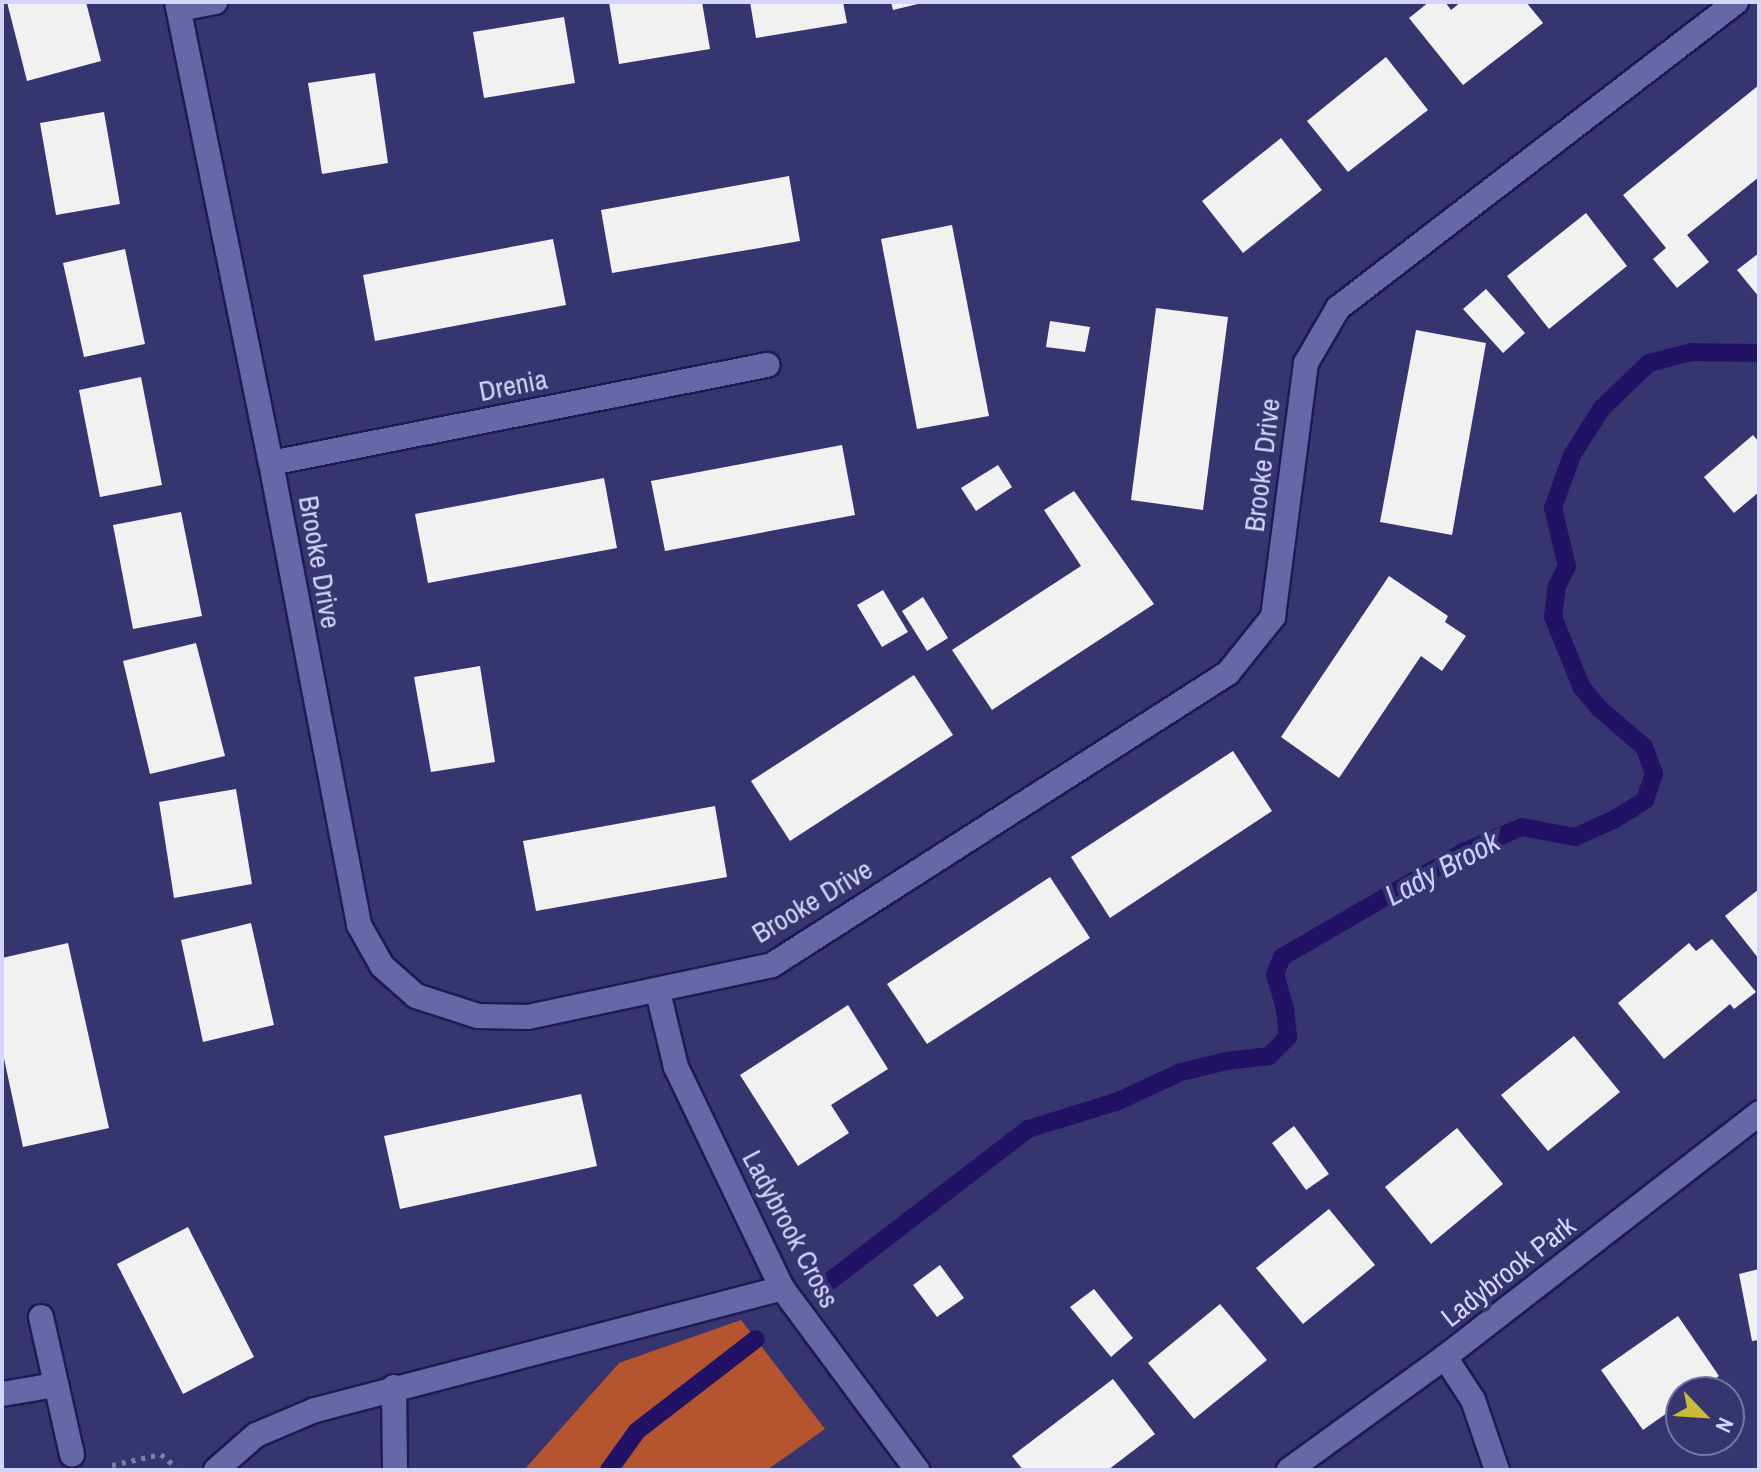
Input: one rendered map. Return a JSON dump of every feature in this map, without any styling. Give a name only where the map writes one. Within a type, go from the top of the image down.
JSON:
[{"type":"street","points":[[178,6],[215,2]]},
{"type":"street","name":"Brooke Drive","points":[[178,6],[271,463],[359,925],[382,966],[416,996],[478,1016],[528,1017],[658,992],[772,965],[1228,673],[1273,617],[1306,363],[1338,308],[1736,2]]},
{"type":"street","name":"Drenia","points":[[271,463],[767,365]]},
{"type":"street","name":"Ladybrook Cross","points":[[658,992],[676,1067],[782,1288],[917,1470]]},
{"type":"street","name":"Ladybrook Park","points":[[1289,1470],[1445,1357],[1759,1113]]},
{"type":"street","points":[[216,1470],[256,1435],[315,1410],[782,1288]]},
{"type":"street","points":[[41,1317],[72,1455]]},
{"type":"street","points":[[1445,1357],[1473,1400],[1497,1470]]},
{"type":"street","points":[[2,1394],[56,1385]]},
{"type":"street","points":[[394,1387],[395,1470]]},
{"type":"path","points":[[72,1455],[118,1466],[161,1454],[180,1470]]},
{"type":"shaded area","points":[[741,1320],[825,1429],[767,1470],[524,1470],[619,1363]]},
{"type":"building","points":[[7,2],[86,2],[101,61],[27,81]]},
{"type":"building","points":[[609,2],[702,2],[710,49],[619,64]]},
{"type":"building","points":[[750,2],[843,2],[847,23],[756,38]]},
{"type":"building","points":[[891,2],[922,2],[922,3],[893,10]]},
{"type":"building","points":[[1429,2],[1445,2],[1451,10],[1461,2],[1526,2],[1543,23],[1463,85],[1409,18]]},
{"type":"building","points":[[564,17],[575,83],[484,98],[473,32]]},
{"type":"building","points":[[1386,57],[1428,110],[1348,172],[1307,121]]},
{"type":"building","points":[[375,73],[388,163],[322,174],[308,83]]},
{"type":"building","points":[[1759,85],[1759,177],[1687,235],[1709,262],[1677,288],[1653,259],[1666,248],[1623,195]]},
{"type":"building","points":[[104,112],[120,204],[56,215],[40,123]]},
{"type":"building","points":[[1281,138],[1322,190],[1243,253],[1202,201]]},
{"type":"building","points":[[789,176],[800,241],[612,273],[601,210]]},
{"type":"building","points":[[1586,213],[1627,266],[1549,329],[1507,276]]},
{"type":"building","points":[[952,225],[989,416],[917,429],[881,239]]},
{"type":"building","points":[[553,239],[566,305],[375,341],[363,275]]},
{"type":"building","points":[[125,249],[145,344],[84,357],[63,263]]},
{"type":"building","points":[[1759,253],[1759,297],[1737,270]]},
{"type":"building","points":[[1486,289],[1525,333],[1503,353],[1463,309]]},
{"type":"building","points":[[1156,308],[1228,317],[1203,510],[1131,500]]},
{"type":"building","points":[[1050,321],[1090,327],[1085,352],[1046,347]]},
{"type":"building","points":[[1416,330],[1486,343],[1452,535],[1380,522]]},
{"type":"building","points":[[141,377],[162,485],[100,497],[79,390]]},
{"type":"building","points":[[1753,435],[1759,442],[1759,492],[1734,513],[1704,477]]},
{"type":"building","points":[[842,445],[855,515],[665,551],[651,481]]},
{"type":"building","points":[[998,465],[1012,487],[976,511],[961,488]]},
{"type":"building","points":[[604,478],[617,548],[428,583],[415,514]]},
{"type":"building","points":[[1074,491],[1154,604],[992,710],[952,650],[1081,566],[1044,510]]},
{"type":"building","points":[[181,512],[202,616],[133,629],[113,525]]},
{"type":"building","points":[[1389,576],[1448,616],[1445,622],[1466,636],[1442,671],[1421,656],[1339,778],[1281,737]]},
{"type":"building","points":[[883,590],[908,632],[882,647],[857,605]]},
{"type":"building","points":[[923,597],[948,638],[927,651],[902,611]]},
{"type":"building","points":[[196,643],[225,756],[150,774],[123,661]]},
{"type":"building","points":[[480,666],[495,762],[431,772],[414,677]]},
{"type":"building","points":[[914,675],[953,735],[790,841],[751,781]]},
{"type":"building","points":[[1233,751],[1272,811],[1110,918],[1071,857]]},
{"type":"building","points":[[236,789],[252,884],[174,898],[159,802]]},
{"type":"building","points":[[715,806],[727,877],[536,911],[523,841]]},
{"type":"building","points":[[1050,877],[1090,938],[927,1044],[887,984]]},
{"type":"building","points":[[1759,889],[1759,959],[1725,916]]},
{"type":"building","points":[[251,923],[274,1025],[203,1042],[181,940]]},
{"type":"building","points":[[1712,939],[1756,992],[1734,1009],[1730,1004],[1664,1059],[1618,1003],[1689,943],[1696,951]]},
{"type":"building","points":[[68,943],[109,1128],[23,1147],[2,1049],[2,958]]},
{"type":"building","points":[[848,1005],[888,1069],[831,1105],[849,1133],[798,1166],[740,1075]]},
{"type":"building","points":[[1574,1036],[1620,1092],[1548,1151],[1501,1095]]},
{"type":"building","points":[[581,1094],[597,1166],[400,1209],[384,1136]]},
{"type":"building","points":[[1294,1126],[1329,1174],[1306,1190],[1272,1143]]},
{"type":"building","points":[[1457,1128],[1503,1184],[1431,1244],[1385,1187]]},
{"type":"building","points":[[1329,1209],[1375,1265],[1303,1324],[1256,1268]]},
{"type":"building","points":[[188,1227],[254,1357],[183,1394],[117,1264]]},
{"type":"building","points":[[940,1265],[964,1298],[937,1317],[913,1285]]},
{"type":"building","points":[[1759,1269],[1759,1340],[1752,1341],[1739,1274]]},
{"type":"building","points":[[1094,1289],[1133,1338],[1111,1357],[1070,1307]]},
{"type":"building","points":[[1220,1304],[1267,1360],[1194,1419],[1148,1363]]},
{"type":"building","points":[[1678,1316],[1719,1376],[1665,1376],[1665,1414],[1643,1430],[1601,1370]]},
{"type":"building","points":[[1113,1379],[1155,1434],[1108,1470],[1023,1470],[1012,1456]]},
{"type":"waterway","name":"Lady Brook","points":[[830,1281],[1028,1129],[1116,1102],[1181,1072],[1227,1061],[1269,1056],[1288,1037],[1285,1009],[1275,975],[1282,957],[1463,852],[1522,827],[1575,837],[1615,819],[1645,800],[1654,774],[1644,747],[1599,708],[1582,688],[1553,617],[1557,586],[1567,566],[1553,508],[1572,455],[1602,408],[1649,363],[1691,352],[1759,353]]},
{"type":"waterway","name":"Lady Brook","points":[[609,1470],[637,1431],[756,1339]]}]
